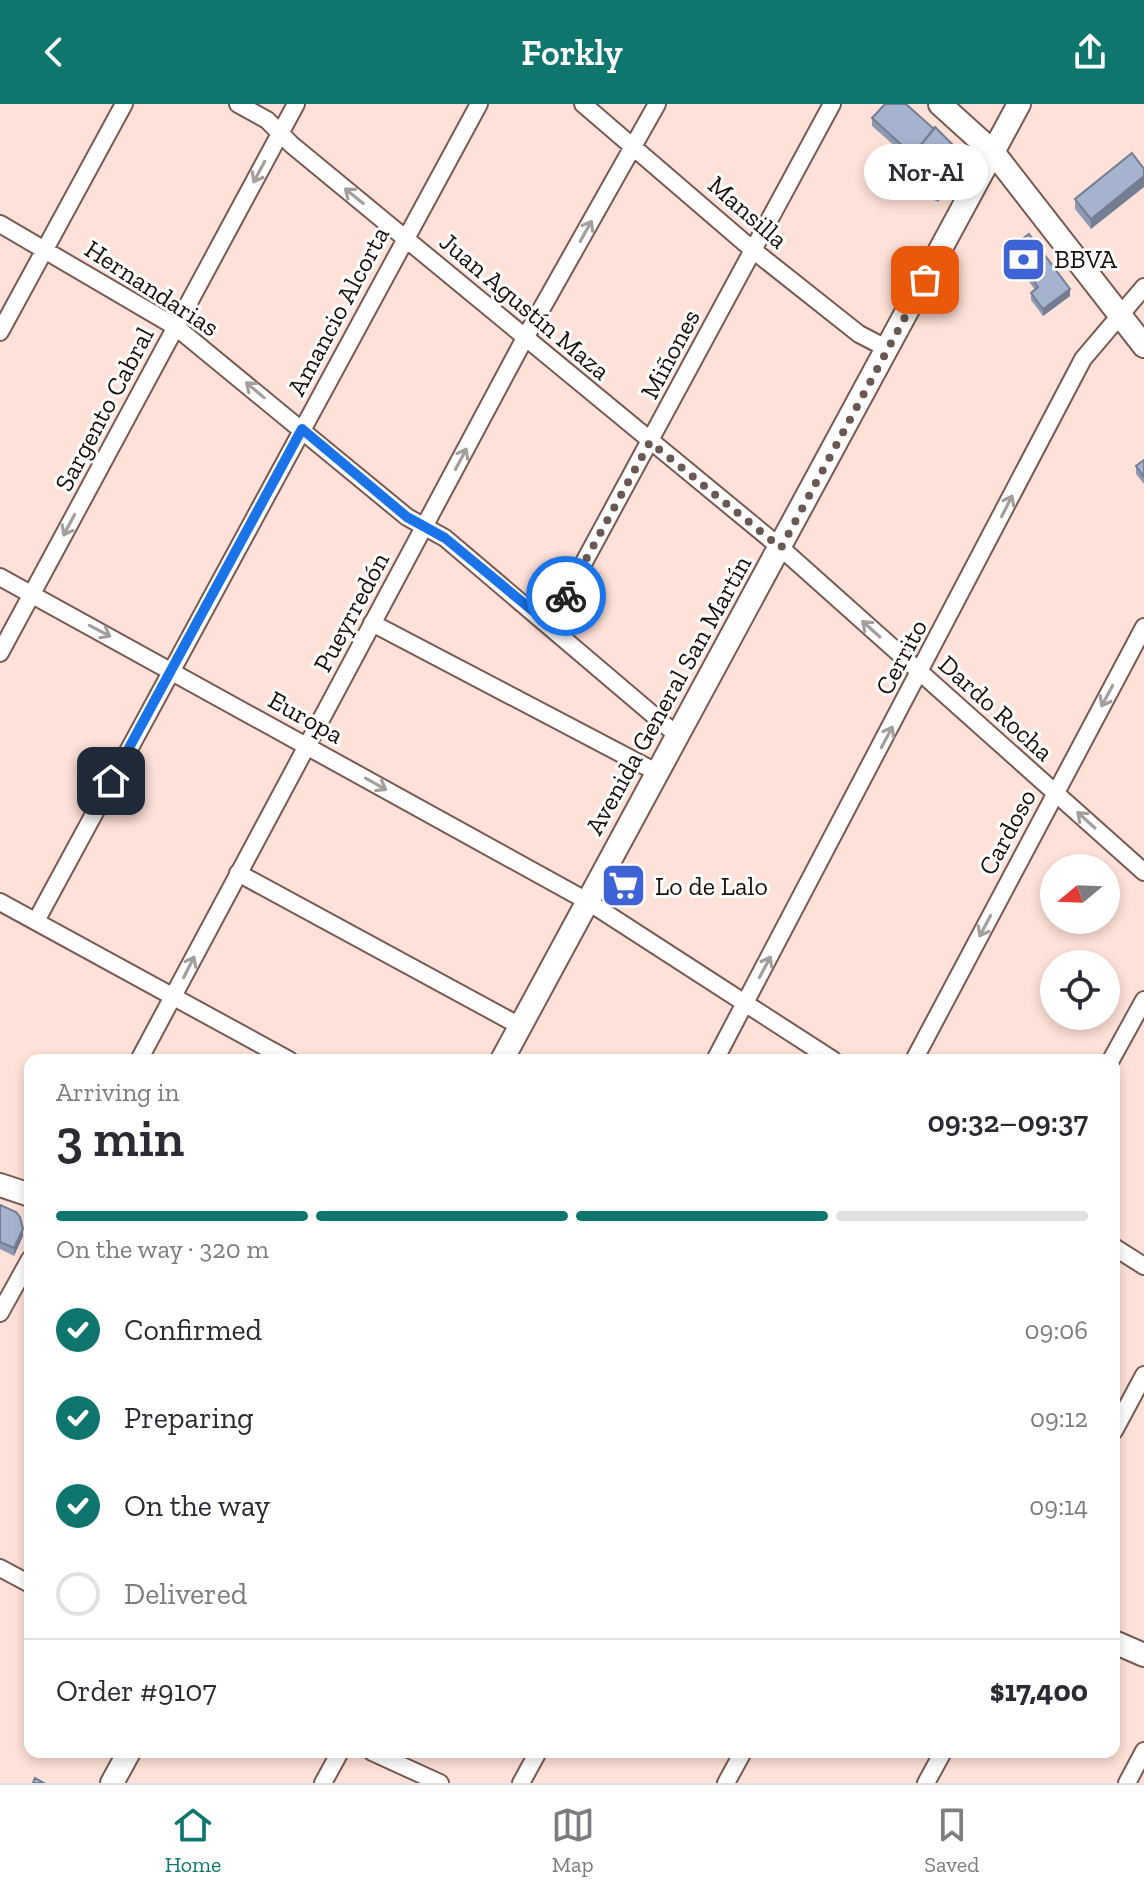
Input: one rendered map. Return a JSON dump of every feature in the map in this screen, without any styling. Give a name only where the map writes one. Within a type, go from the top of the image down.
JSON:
[{"type":"main road","points":[[940,104],[993,152],[1144,346]]},
{"type":"main road","name":"Avenida General San Martín","points":[[505,1054],[1019,104]]},
{"type":"main road","points":[[0,1185],[24,1193]]},
{"type":"main road","points":[[1120,1645],[1144,1655]]},
{"type":"main road","points":[[112,1783],[126,1758]]},
{"type":"street","points":[[0,332],[124,104]]},
{"type":"street","name":"Juan Agustín Maza","points":[[238,104],[267,120],[525,338],[781,548]]},
{"type":"street","name":"Sargento Cabral","points":[[0,653],[296,104]]},
{"type":"street","name":"Amancio Alcorta","points":[[36,921],[404,237],[479,104]]},
{"type":"street","name":"Mansilla","points":[[583,104],[753,250],[859,334],[888,349]]},
{"type":"street","name":"Pueyrredón","points":[[142,1054],[525,338],[657,104]]},
{"type":"street","name":"Miñones","points":[[550,625],[832,104]]},
{"type":"street","name":"Hernandarias","points":[[0,224],[176,327],[407,517],[445,538],[678,736]]},
{"type":"street","name":"Cerrito","points":[[718,1054],[1083,359],[1144,287]]},
{"type":"street","name":"Dardo Rocha","points":[[781,548],[1144,872]]},
{"type":"street","name":"Europa","points":[[0,577],[587,901],[824,1054]]},
{"type":"street","points":[[372,623],[658,773]]},
{"type":"street","name":"Cardoso","points":[[917,1054],[1144,627]]},
{"type":"street","points":[[238,873],[520,1026]]},
{"type":"street","points":[[0,902],[278,1054]]},
{"type":"street","points":[[1114,1054],[1144,1000]]},
{"type":"street","points":[[1120,1251],[1144,1266]]},
{"type":"street","points":[[0,1313],[24,1270]]},
{"type":"street","points":[[1120,1420],[1144,1375]]},
{"type":"street","points":[[0,1568],[24,1581]]},
{"type":"street","points":[[1127,1783],[1144,1751]]},
{"type":"street","points":[[323,1783],[337,1758]]},
{"type":"street","points":[[385,1758],[440,1783]]},
{"type":"street","points":[[521,1783],[535,1758]]},
{"type":"street","points":[[726,1783],[740,1758]]},
{"type":"street","points":[[926,1783],[940,1758]]},
{"type":"building","points":[[885,104],[906,104],[934,129],[915,157],[872,118]]},
{"type":"building","points":[[935,127],[953,145],[955,157],[938,191],[914,178],[928,154],[919,147]]},
{"type":"building","points":[[1132,153],[1144,169],[1144,176],[1091,219],[1075,199]]},
{"type":"building","points":[[1029,234],[1070,289],[1043,309],[1031,293],[1038,287],[1023,266],[1018,270],[1004,252]]},
{"type":"building","points":[[1144,460],[1144,477],[1136,466]]},
{"type":"building","points":[[0,1205],[20,1217],[23,1229],[14,1248],[0,1242]]},
{"type":"way so far","points":[[566,596],[650,442],[781,548],[925,280]]},
{"type":"place","name":"BBVA","points":[[1023,259]]},
{"type":"place","name":"Nor-Al","points":[[925,280]]},
{"type":"place","name":"Lo de Lalo","points":[[624,886]]},
{"type":"route","points":[[111,781],[302,429],[407,517],[445,538],[550,625],[566,596]]}]
